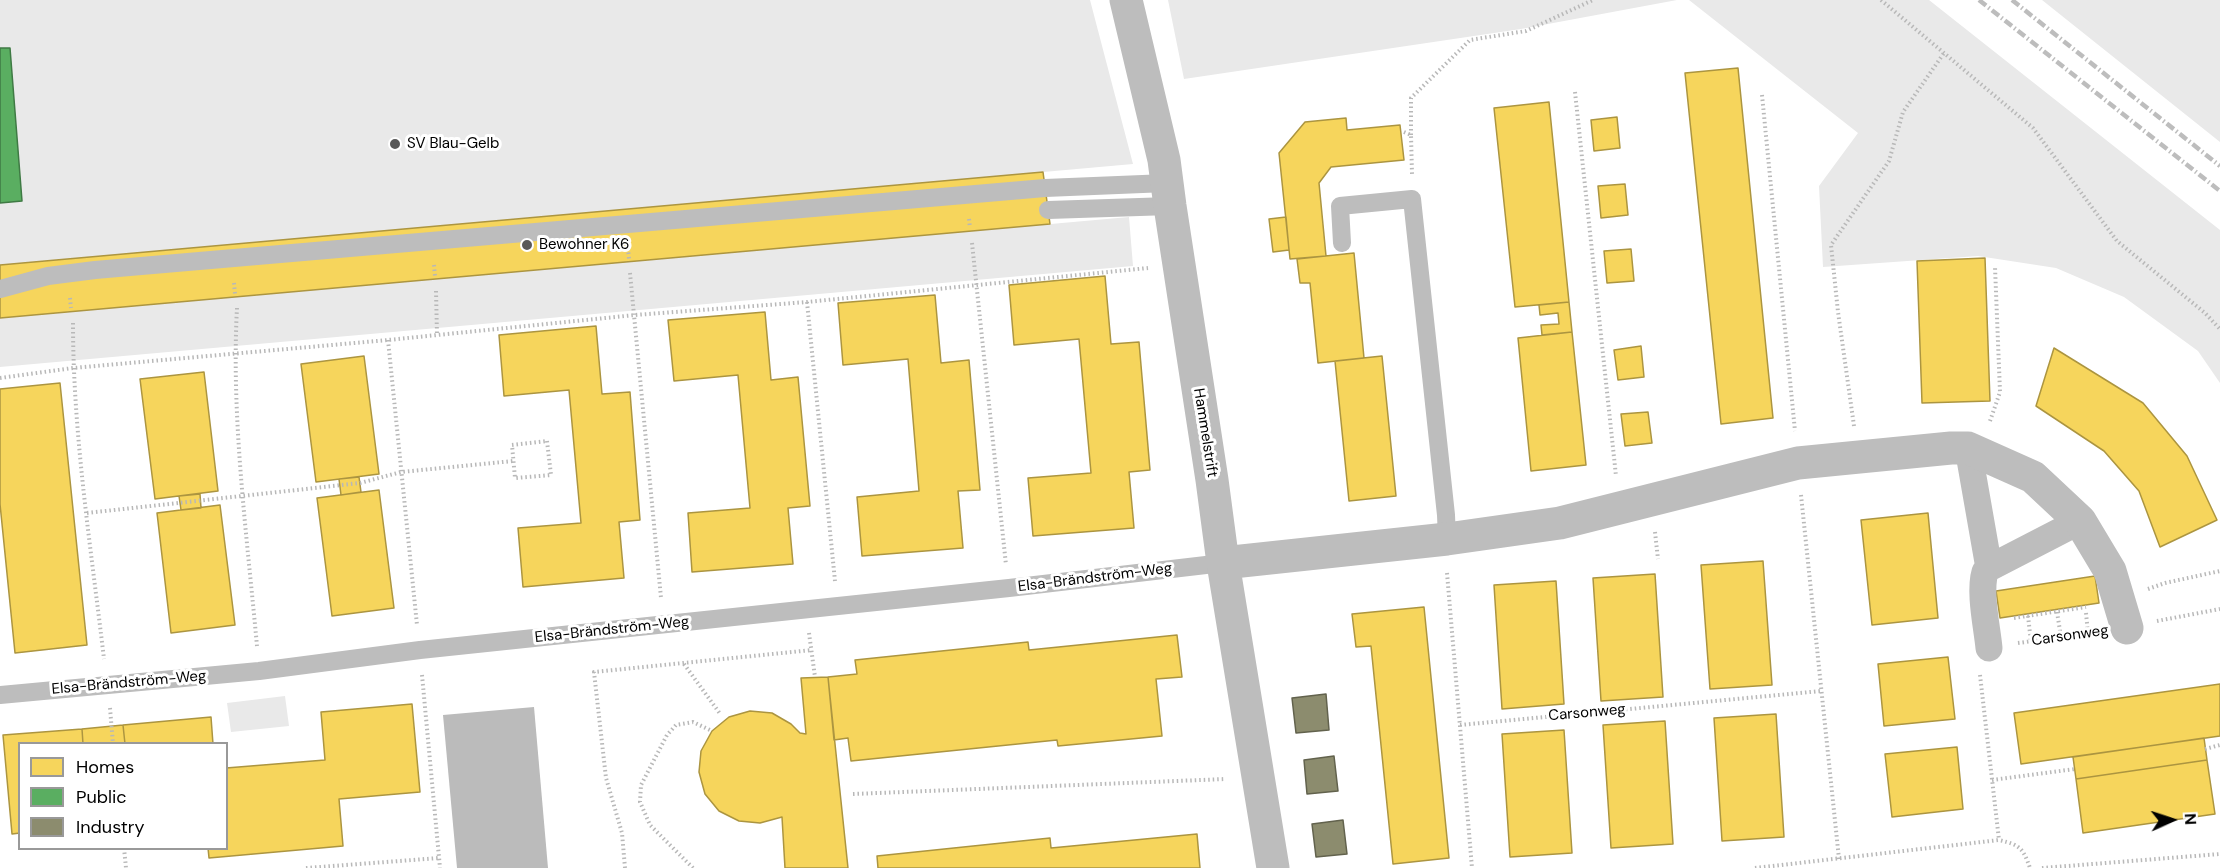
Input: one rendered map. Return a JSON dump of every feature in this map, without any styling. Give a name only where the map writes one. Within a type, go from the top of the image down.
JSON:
[{"type":"street","name":"Hammelstrift","points":[[1126,0],[1164,160],[1223,563],[1273,868]]},
{"type":"street","points":[[1223,563],[1446,539],[1560,523],[1798,463],[1928,450],[1973,450],[2033,477],[2080,520],[2110,571],[2122,608]]},
{"type":"street","points":[[1973,450],[1989,568],[2080,520]]},
{"type":"street","points":[[1985,572],[1983,579],[1985,647]]},
{"type":"lane","points":[[0,289],[48,276],[106,269],[1045,188],[1168,195]]},
{"type":"lane","points":[[1048,210],[1168,195]]},
{"type":"lane","points":[[1342,243],[1340,206],[1412,198],[1446,515],[1446,539]]},
{"type":"lane","name":"Elsa-Brändström-Weg","points":[[0,695],[260,671],[420,650],[1009,588],[1223,563]]},
{"type":"path","points":[[1412,198],[1411,98],[1470,40],[1526,31],[1593,0]]},
{"type":"path","points":[[1881,0],[2033,128],[2117,241],[2205,313],[2220,329]]},
{"type":"path","points":[[1855,431],[1838,312],[1832,245],[1889,161],[1903,112],[1944,53]]},
{"type":"path","points":[[1575,92],[1619,509]]},
{"type":"path","points":[[1762,95],[1839,859]]},
{"type":"path","points":[[1404,132],[1411,135]]},
{"type":"path","points":[[972,243],[1009,588]]},
{"type":"path","points":[[1973,450],[2000,392],[1995,267]]},
{"type":"path","points":[[0,378],[73,368],[635,315],[807,302],[1152,268]]},
{"type":"path","points":[[630,273],[664,625]]},
{"type":"path","points":[[436,291],[437,335]]},
{"type":"path","points":[[807,302],[838,605]]},
{"type":"path","points":[[237,308],[234,354],[243,497],[260,671]]},
{"type":"path","points":[[73,323],[73,368],[113,742]]},
{"type":"path","points":[[388,340],[440,868]]},
{"type":"path","points":[[547,441],[551,475],[515,478],[513,460],[512,445],[547,441]]},
{"type":"path","points":[[87,513],[360,483],[401,472],[513,460]]},
{"type":"path","points":[[1446,539],[1472,868]]},
{"type":"path","points":[[2122,608],[2220,570]]},
{"type":"path","points":[[2085,607],[2088,633]]},
{"type":"path","points":[[1999,840],[1992,780],[1985,647],[2028,616],[2085,607],[2220,609]]},
{"type":"path","points":[[807,608],[815,677]]},
{"type":"path","name":"Carsonweg","points":[[1985,647],[2088,633],[2122,608]]},
{"type":"path","points":[[2057,612],[2061,637]]},
{"type":"path","points":[[2028,616],[2031,642]]},
{"type":"path","points":[[625,868],[622,833],[606,778],[594,672],[812,650]]},
{"type":"path","points":[[684,663],[721,715]]},
{"type":"path","name":"Carsonweg","points":[[1460,725],[1821,692]]},
{"type":"path","points":[[693,868],[650,825],[640,802],[641,785],[667,735],[676,725],[693,722],[712,731]]},
{"type":"path","points":[[2205,749],[2220,745]]},
{"type":"path","points":[[1992,780],[2075,769]]},
{"type":"path","points":[[853,794],[1233,778]]},
{"type":"path","points":[[1755,868],[1999,840],[2015,844],[2024,852],[2030,868]]},
{"type":"path","points":[[124,850],[126,868]]},
{"type":"path","points":[[2042,868],[2220,854]]},
{"type":"path","points":[[306,868],[439,858]]},
{"type":"shaded area","name":"SV Blau-Gelb","points":[[0,0],[1090,0],[1133,164],[0,265]]},
{"type":"shaded area","points":[[1168,0],[1677,0],[1521,29],[1184,79]]},
{"type":"shaded area","points":[[1689,0],[1929,0],[2220,230],[2220,383],[2198,351],[2124,297],[2056,268],[1978,256],[1823,267],[1819,186],[1858,133]]},
{"type":"shaded area","points":[[2042,0],[2220,0],[2220,142]]},
{"type":"shaded area","points":[[1129,217],[1133,266],[0,367],[0,318]]},
{"type":"shaded area","points":[[285,696],[289,726],[231,732],[227,703]]},
{"type":"shaded area","points":[[534,707],[548,868],[457,868],[443,715]]},
{"type":"building: Homes","points":[[1738,68],[1773,418],[1721,424],[1685,73]]},
{"type":"building: Homes","points":[[1549,102],[1569,302],[1515,307],[1494,108]]},
{"type":"building: Homes","points":[[1617,117],[1620,148],[1594,151],[1591,120]]},
{"type":"building: Homes","points":[[1346,118],[1347,130],[1400,125],[1404,160],[1331,167],[1319,183],[1326,256],[1290,259],[1279,153],[1305,122]]},
{"type":"building: Homes","name":"Bewohner K6","points":[[1043,172],[1050,224],[0,318],[0,265]]},
{"type":"building: Homes","points":[[1625,184],[1628,215],[1601,218],[1598,186]]},
{"type":"building: Homes","points":[[1286,217],[1289,250],[1273,252],[1269,219]]},
{"type":"building: Homes","points":[[1631,249],[1634,281],[1607,283],[1604,251]]},
{"type":"building: Homes","points":[[1354,253],[1364,358],[1318,363],[1310,283],[1300,283],[1297,259]]},
{"type":"building: Homes","points":[[1985,258],[1990,401],[1922,403],[1917,261]]},
{"type":"building: Homes","points":[[1105,276],[1111,344],[1139,342],[1150,470],[1129,472],[1134,528],[1033,536],[1028,478],[1091,473],[1079,339],[1014,345],[1009,285]]},
{"type":"building: Homes","points":[[935,295],[941,363],[969,360],[980,490],[958,491],[963,548],[862,556],[857,497],[919,491],[908,359],[843,365],[838,303]]},
{"type":"building: Homes","points":[[1569,302],[1572,332],[1542,335],[1541,325],[1559,324],[1558,313],[1540,315],[1539,305]]},
{"type":"building: Homes","points":[[765,312],[771,380],[798,377],[810,506],[788,508],[793,564],[692,572],[688,513],[750,508],[738,375],[674,381],[668,320]]},
{"type":"building: Homes","points":[[596,326],[602,394],[630,392],[640,520],[619,522],[624,578],[523,587],[518,528],[581,523],[569,390],[504,396],[499,335]]},
{"type":"building: Homes","points":[[1572,332],[1586,465],[1531,471],[1518,338]]},
{"type":"building: Homes","points":[[1641,346],[1644,377],[1618,380],[1614,350]]},
{"type":"building: Homes","points":[[2054,348],[2143,403],[2187,456],[2217,520],[2160,547],[2139,491],[2104,451],[2036,406]]},
{"type":"building: Homes","points":[[364,356],[379,474],[316,482],[301,364]]},
{"type":"building: Homes","points":[[1382,356],[1396,496],[1349,501],[1335,361]]},
{"type":"building: Homes","points":[[204,372],[218,491],[155,499],[140,379]]},
{"type":"building: Homes","points":[[60,383],[87,645],[15,653],[0,504],[0,389]]},
{"type":"building: Homes","points":[[1648,412],[1652,443],[1625,446],[1621,414]]},
{"type":"building: Homes","points":[[359,477],[361,492],[341,495],[339,479]]},
{"type":"building: Homes","points":[[379,490],[394,608],[332,616],[317,498]]},
{"type":"building: Homes","points":[[200,494],[201,508],[181,510],[179,496]]},
{"type":"building: Homes","points":[[220,505],[235,625],[171,633],[157,513]]},
{"type":"building: Homes","points":[[1928,513],[1938,618],[1872,625],[1861,520]]},
{"type":"building: Homes","points":[[1763,561],[1772,685],[1710,689],[1701,565]]},
{"type":"building: Homes","points":[[1655,574],[1663,697],[1601,701],[1593,578]]},
{"type":"building: Homes","points":[[2095,576],[2099,603],[2000,618],[1996,591]]},
{"type":"building: Homes","points":[[1556,581],[1564,704],[1502,709],[1494,585]]},
{"type":"building: Homes","points":[[1424,607],[1449,858],[1393,864],[1371,646],[1356,647],[1352,614]]},
{"type":"building: Homes","points":[[1177,635],[1182,677],[1156,679],[1162,736],[1058,746],[1057,740],[851,761],[848,738],[834,740],[828,677],[857,674],[855,660],[1028,642],[1029,650]]},
{"type":"building: Homes","points":[[1948,657],[1955,719],[1884,726],[1878,664]]},
{"type":"building: Homes","points":[[828,677],[848,868],[785,868],[782,817],[760,823],[739,821],[719,811],[705,794],[699,772],[701,751],[712,731],[729,717],[750,711],[772,713],[791,724],[800,733],[806,734],[801,678]]},
{"type":"building: Homes","points":[[2220,684],[2220,736],[2021,764],[2014,713]]},
{"type":"building: Homes","points":[[412,704],[420,792],[339,799],[343,846],[209,858],[208,850],[228,850],[228,768],[325,760],[321,712]]},
{"type":"building: Homes","points":[[1776,714],[1784,837],[1722,841],[1714,718]]},
{"type":"building: Homes","points":[[211,717],[213,742],[125,742],[123,725]]},
{"type":"building: Homes","points":[[1665,721],[1673,844],[1611,848],[1603,725]]},
{"type":"building: Homes","points":[[123,725],[125,742],[83,742],[82,729]]},
{"type":"building: Homes","points":[[82,729],[83,742],[18,742],[18,833],[12,834],[3,735]]},
{"type":"building: Homes","points":[[1564,730],[1572,853],[1510,857],[1502,734]]},
{"type":"building: Homes","points":[[2204,738],[2207,760],[2076,779],[2073,757]]},
{"type":"building: Homes","points":[[1957,747],[1963,809],[1892,817],[1885,754]]},
{"type":"building: Homes","points":[[2207,760],[2215,814],[2083,833],[2076,779]]},
{"type":"building: Homes","points":[[1197,834],[1200,868],[878,868],[877,856],[1050,838],[1051,848]]},
{"type":"building: Public","points":[[0,48],[10,48],[22,201],[0,203]]},
{"type":"building: Industry","points":[[1326,694],[1329,730],[1296,733],[1292,698]]},
{"type":"building: Industry","points":[[1334,756],[1338,791],[1307,794],[1304,760]]},
{"type":"building: Industry","points":[[1343,820],[1347,854],[1316,857],[1312,824]]},
{"type":"railway","points":[[1979,0],[2220,191]]},
{"type":"railway","points":[[2012,0],[2220,166]]},
{"type":"place","name":"SV Blau-Gelb","points":[[395,144]]},
{"type":"place","name":"Bewohner K6","points":[[527,245]]}]
